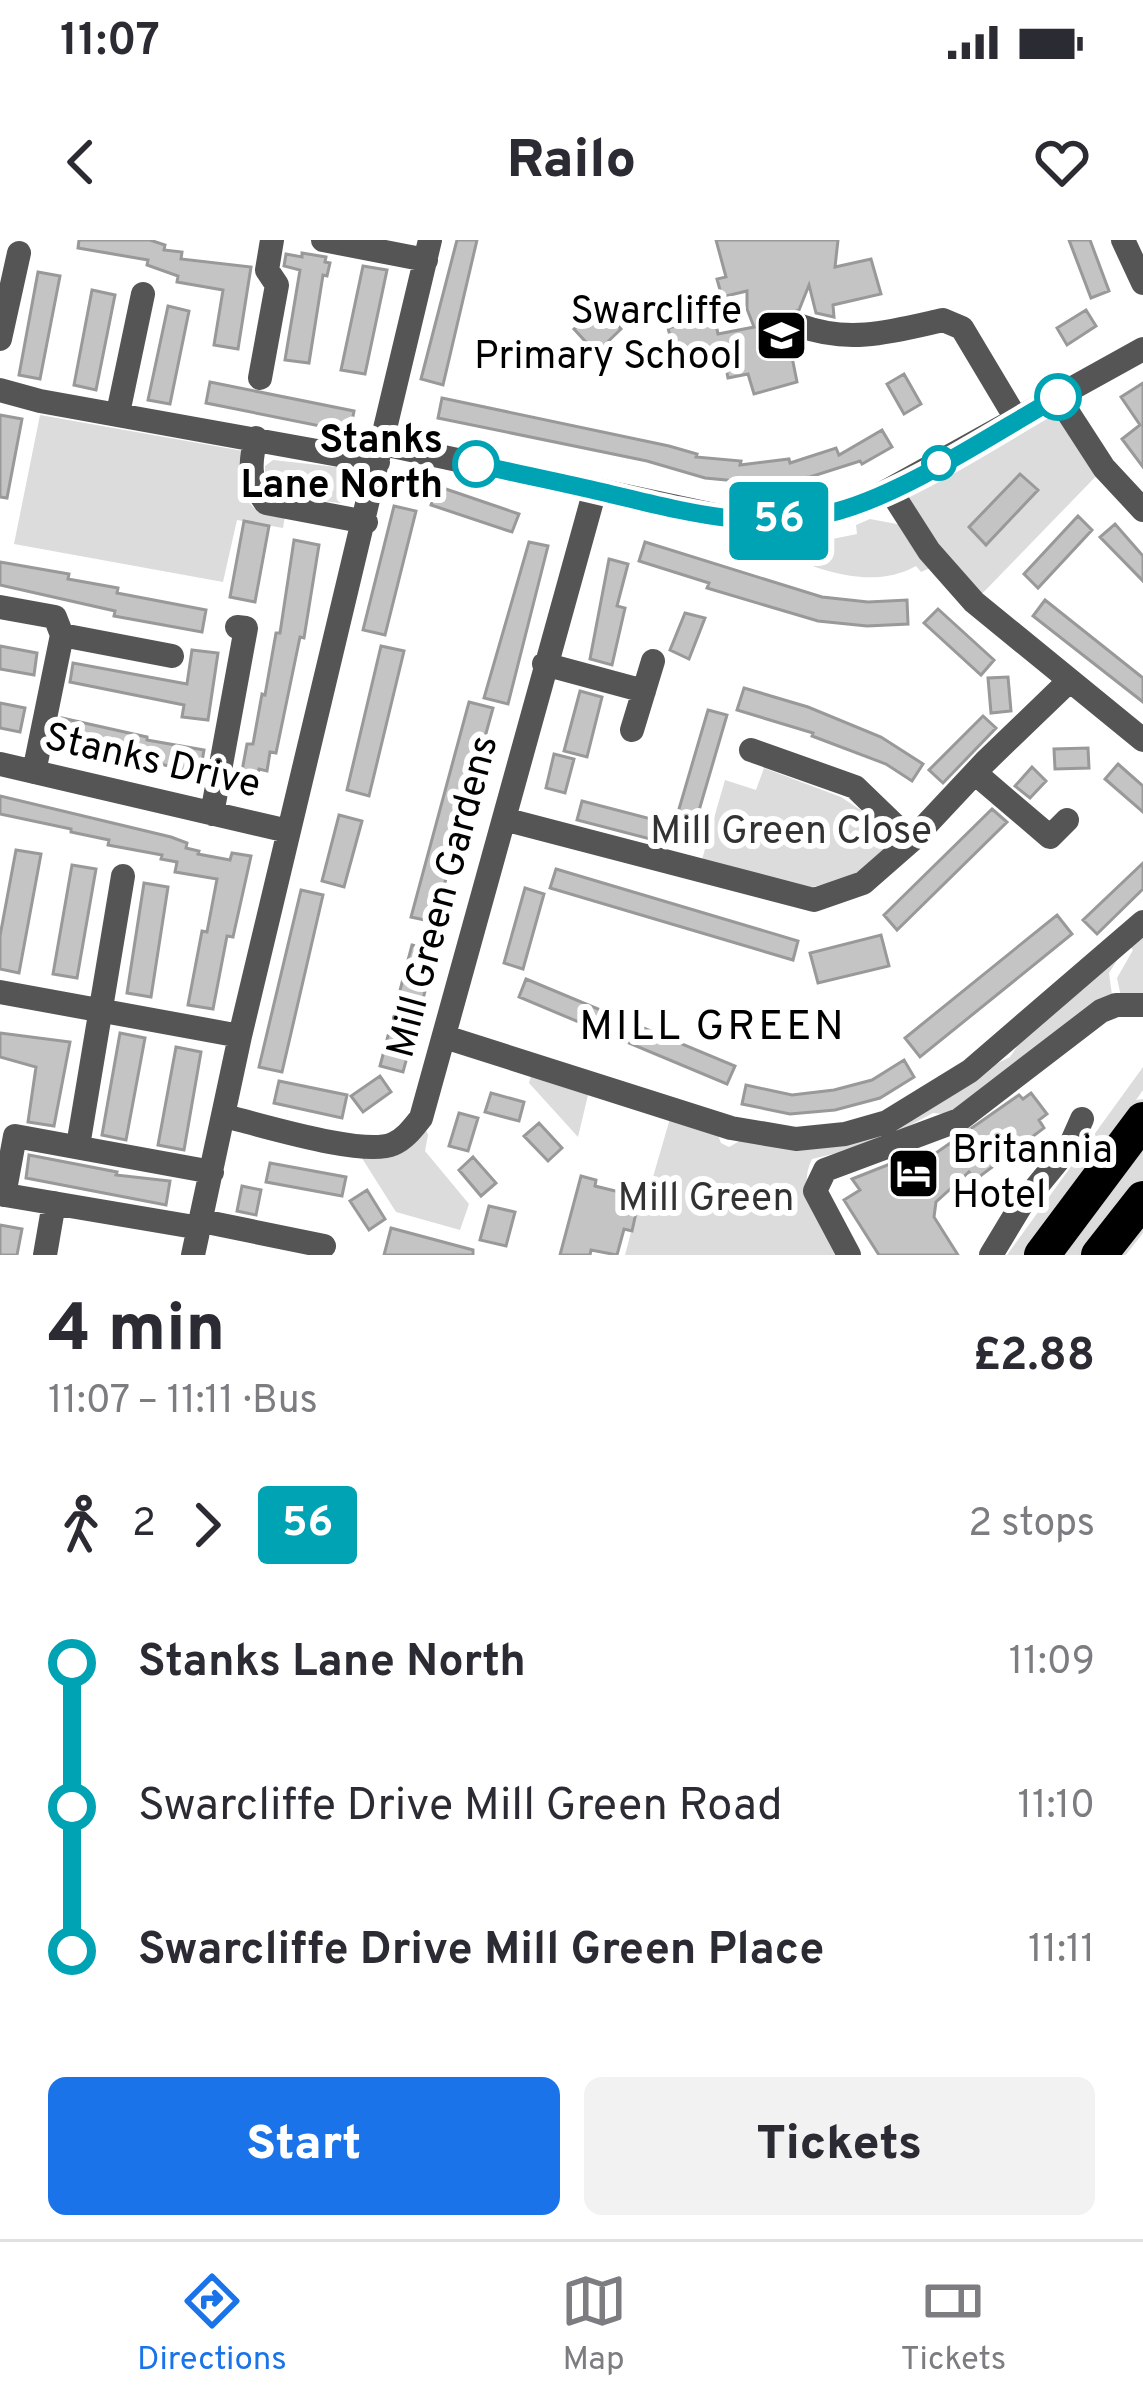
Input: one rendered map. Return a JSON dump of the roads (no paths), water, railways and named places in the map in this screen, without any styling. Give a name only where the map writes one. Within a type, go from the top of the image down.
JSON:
[{"type":"highway","points":[[1042,1255],[1143,1120]]},
{"type":"highway","points":[[1099,1255],[1143,1199]]},
{"type":"street","points":[[260,378],[278,285],[267,270],[272,240]]},
{"type":"street","points":[[193,1255],[239,1036],[428,250],[323,240]]},
{"type":"street","points":[[1124,240],[1143,283]]},
{"type":"street","points":[[0,339],[5,288],[19,253]]},
{"type":"street","points":[[118,413],[143,294]]},
{"type":"street","points":[[801,326],[857,338],[943,320],[953,322],[962,328],[1016,420]]},
{"type":"street","points":[[0,390],[762,522],[837,512],[890,490],[1143,349]]},
{"type":"street","points":[[1058,397],[1105,467],[1143,510]]},
{"type":"street","points":[[256,438],[252,485],[266,503],[366,522]]},
{"type":"street","name":"Mill Green Gardens","points":[[224,1116],[376,1148],[393,1144],[421,1118],[445,1037],[457,944],[504,819],[595,490]]},
{"type":"street","points":[[890,490],[929,551],[974,602],[1143,740]]},
{"type":"street","points":[[0,607],[56,617],[62,635],[34,772]]},
{"type":"street","points":[[212,814],[246,628],[237,627]]},
{"type":"street","points":[[62,635],[172,656]]},
{"type":"street","points":[[632,730],[653,661]]},
{"type":"street","points":[[544,664],[644,691]]},
{"type":"street","points":[[504,819],[814,899],[863,883],[911,841],[1069,681]]},
{"type":"street","points":[[751,750],[855,788],[911,841]]},
{"type":"street","name":"Stanks Drive","points":[[0,764],[288,832]]},
{"type":"street","points":[[975,773],[1050,837],[1067,820]]},
{"type":"street","points":[[78,1146],[123,875]]},
{"type":"street","points":[[445,1037],[731,1127],[796,1139],[845,1134],[887,1122],[970,1070],[1102,962],[1143,922]]},
{"type":"street","points":[[0,992],[239,1036]]},
{"type":"street","points":[[849,1255],[815,1191],[825,1170],[959,1120],[1101,1011],[1116,1005],[1143,1005]]},
{"type":"street","points":[[992,1255],[1020,1207],[1070,1147],[1082,1119]]},
{"type":"street","points":[[212,1172],[15,1136],[2,1195],[324,1246]]},
{"type":"street","points":[[45,1255],[54,1204]]},
{"type":"place","name":"Swarcliffe Primary School","points":[[781,335]]},
{"type":"place","name":"Stanks Lane North","points":[[476,464]]},
{"type":"place","name":"Britannia Hotel","points":[[913,1174]]},
{"type":"district","name":"MILL GREEN","points":[[713,1028]]},
{"type":"park label","name":"Mill Green Close","points":[[791,833]]},
{"type":"park label","name":"Mill Green","points":[[706,1200]]}]
